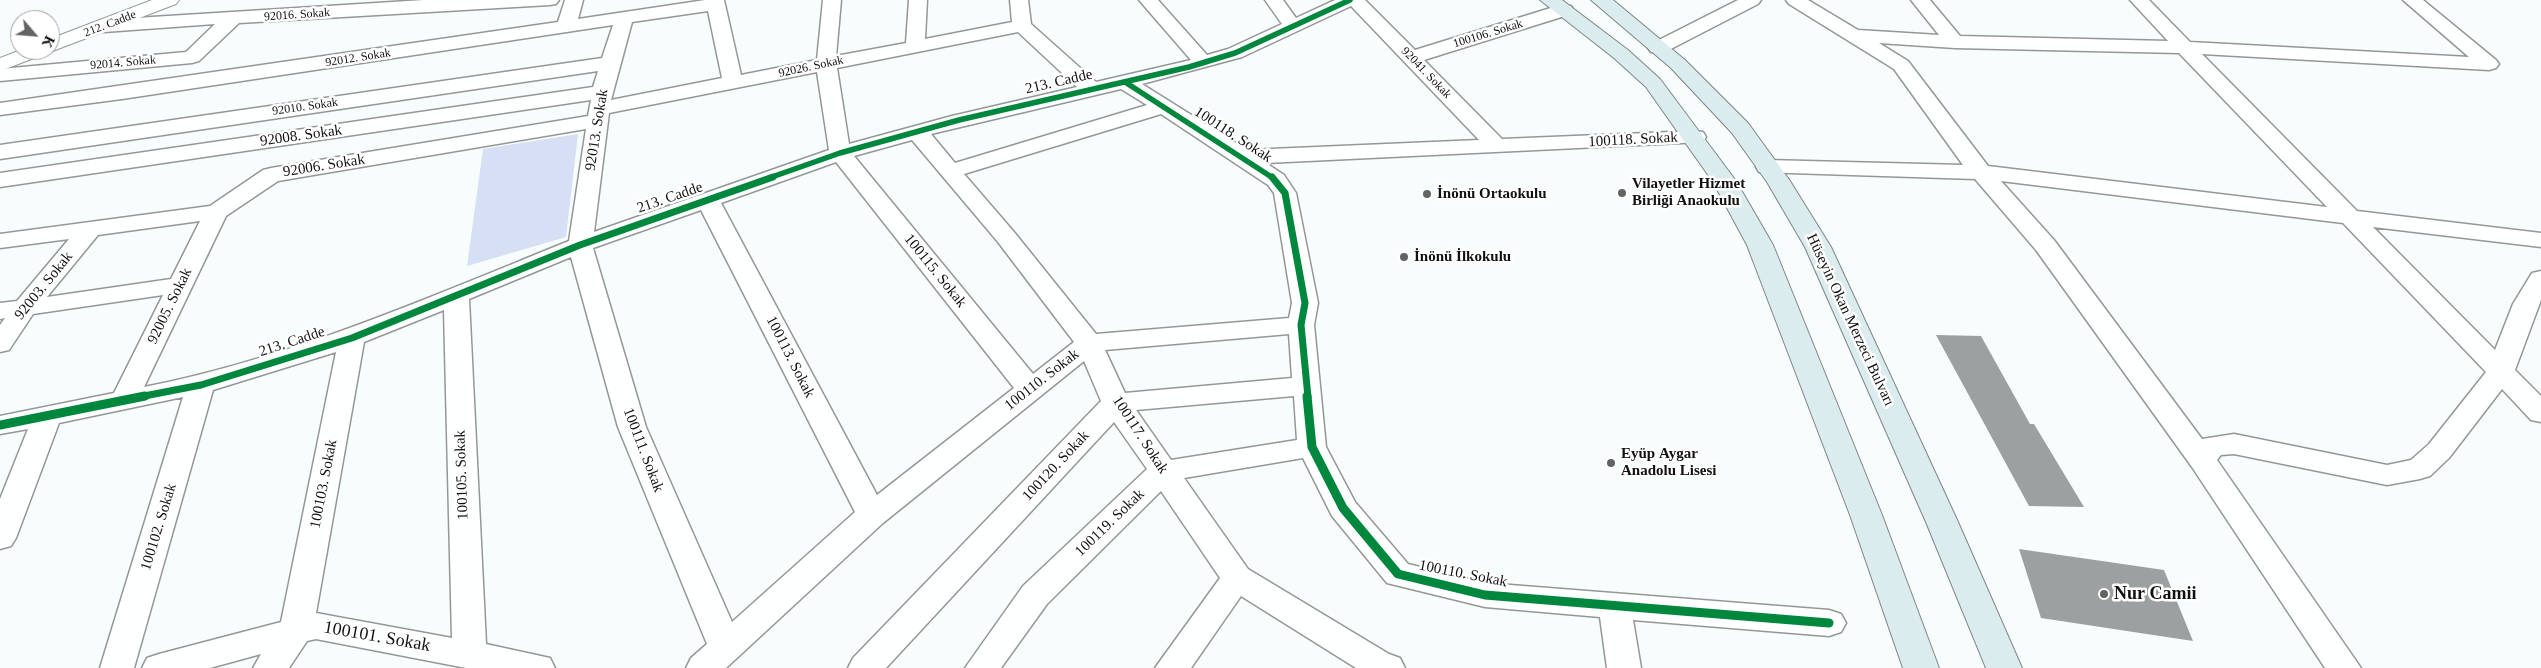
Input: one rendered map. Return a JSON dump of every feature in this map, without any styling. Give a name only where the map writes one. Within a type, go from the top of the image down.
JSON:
[{"type":"main road","name":"Hüseyin Okan Merzeci Bulvarı","points":[[1600,0],[1678,64],[1740,128],[1768,167],[1818,247],[1942,522],[2004,668]]},
{"type":"main road","points":[[1557,5],[1654,82],[1695,137],[1724,181],[1760,245],[1866,515],[1921,668]]},
{"type":"street","points":[[60,27],[148,0]]},
{"type":"street","name":"212. Cadde","points":[[60,42],[169,0]]},
{"type":"street","name":"92016. Sokak","points":[[104,26],[232,19],[435,2],[550,0]]},
{"type":"street","points":[[566,27],[574,0]]},
{"type":"street","points":[[832,0],[826,64],[840,153]]},
{"type":"street","points":[[916,45],[918,0]]},
{"type":"street","points":[[1019,0],[1022,26],[1091,89]]},
{"type":"street","points":[[1148,0],[1203,62]]},
{"type":"street","points":[[1274,0],[1293,26]]},
{"type":"street","name":"213. Cadde","points":[[0,424],[201,385],[352,338],[580,245],[840,153],[917,132],[1203,62],[1235,52],[1350,0]]},
{"type":"street","name":"92041. Sokak","points":[[1355,0],[1497,146]]},
{"type":"street","points":[[1658,48],[1752,0]]},
{"type":"street","points":[[1795,0],[1901,64],[1966,155],[2044,245],[2202,460],[2344,668]]},
{"type":"street","points":[[1920,0],[1955,42]]},
{"type":"street","points":[[2139,0],[2541,413]]},
{"type":"street","points":[[1855,36],[1955,42],[2185,47],[2489,64],[2412,0]]},
{"type":"street","points":[[715,2],[732,83]]},
{"type":"street","name":"92012. Sokak","points":[[0,109],[122,94],[566,27],[715,2]]},
{"type":"street","name":"100106. Sokak","points":[[1411,58],[1557,5]]},
{"type":"street","name":"92013. Sokak","points":[[580,245],[600,107],[610,63],[624,18]]},
{"type":"street","name":"92014. Sokak","points":[[0,75],[192,57],[232,19]]},
{"type":"street","name":"92026. Sokak","points":[[600,107],[1022,26]]},
{"type":"street","points":[[0,65],[13,60]]},
{"type":"street","name":"92010. Sokak","points":[[0,152],[610,63]]},
{"type":"street","name":"100118. Sokak","points":[[1125,82],[1276,180],[1285,193],[1305,303],[1301,325]]},
{"type":"street","points":[[950,172],[1163,106]]},
{"type":"street","name":"92008. Sokak","points":[[0,180],[600,107]]},
{"type":"street","name":"92006. Sokak","points":[[0,241],[216,212],[271,175],[600,107]]},
{"type":"street","name":"100117. Sokak","points":[[917,132],[1006,237],[1089,343],[1116,403],[1238,578],[1380,667]]},
{"type":"street","name":"100118. Sokak","points":[[1242,157],[1695,137]]},
{"type":"street","name":"100115. Sokak","points":[[840,153],[1030,389]]},
{"type":"street","points":[[1768,167],[1981,172],[2541,240]]},
{"type":"street","name":"100113. Sokak","points":[[708,200],[872,515]]},
{"type":"street","name":"92005. Sokak","points":[[124,401],[216,212]]},
{"type":"street","name":"92003. Sokak","points":[[0,344],[25,308],[90,229]]},
{"type":"street","name":"100111. Sokak","points":[[580,245],[632,426],[726,648]]},
{"type":"street","points":[[2202,460],[2212,446],[2234,444],[2388,475],[2420,469],[2438,452],[2500,370],[2526,304],[2541,278]]},
{"type":"street","points":[[0,311],[180,285]]},
{"type":"street","name":"100105. Sokak","points":[[456,296],[485,661]]},
{"type":"street","name":"100110. Sokak","points":[[703,668],[872,515],[1089,343],[1301,325],[1312,447],[1343,508],[1398,574],[1485,595],[1615,607],[1829,622]]},
{"type":"street","name":"100103. Sokak","points":[[296,631],[352,338]]},
{"type":"street","name":"100102. Sokak","points":[[117,668],[201,385]]},
{"type":"street","points":[[1116,403],[1306,386]]},
{"type":"street","name":"100120. Sokak","points":[[864,668],[1116,403]]},
{"type":"street","points":[[0,538],[47,416]]},
{"type":"street","points":[[1163,471],[1312,447]]},
{"type":"street","name":"100119. Sokak","points":[[982,668],[1035,595],[1163,471]]},
{"type":"street","points":[[1172,668],[1238,578]]},
{"type":"street","points":[[1615,607],[1624,668]]},
{"type":"street","name":"100101. Sokak","points":[[159,668],[316,626],[485,661],[538,668]]},
{"type":"street","points":[[270,668],[296,631]]},
{"type":"shaded area","points":[[578,134],[566,237],[467,266],[483,149]]},
{"type":"building","points":[[1936,335],[1981,336],[2030,424],[2034,424],[2084,507],[2029,506]]},
{"type":"building","name":"Nur Camii","points":[[2019,549],[2164,570],[2193,641],[2041,618]]},
{"type":"cycle path","points":[[0,425],[201,385],[352,338],[580,245],[840,153],[959,120],[1189,67],[1235,53],[1350,0]]},
{"type":"cycle path","points":[[1125,82],[1266,172],[1276,180],[1285,193],[1305,303],[1301,325],[1312,447],[1343,508],[1398,574],[1485,595],[1829,623]]},
{"type":"place","name":"Vilayetler Hizmet Birliği Anaokulu","points":[[1622,193]]},
{"type":"place","name":"İnönü Ortaokulu","points":[[1427,194]]},
{"type":"place","name":"İnönü İlkokulu","points":[[1404,257]]},
{"type":"place","name":"Eyüp Aygar Anadolu Lisesi","points":[[1611,463]]},
{"type":"place","name":"Nur Camii","points":[[2104,594]]}]
